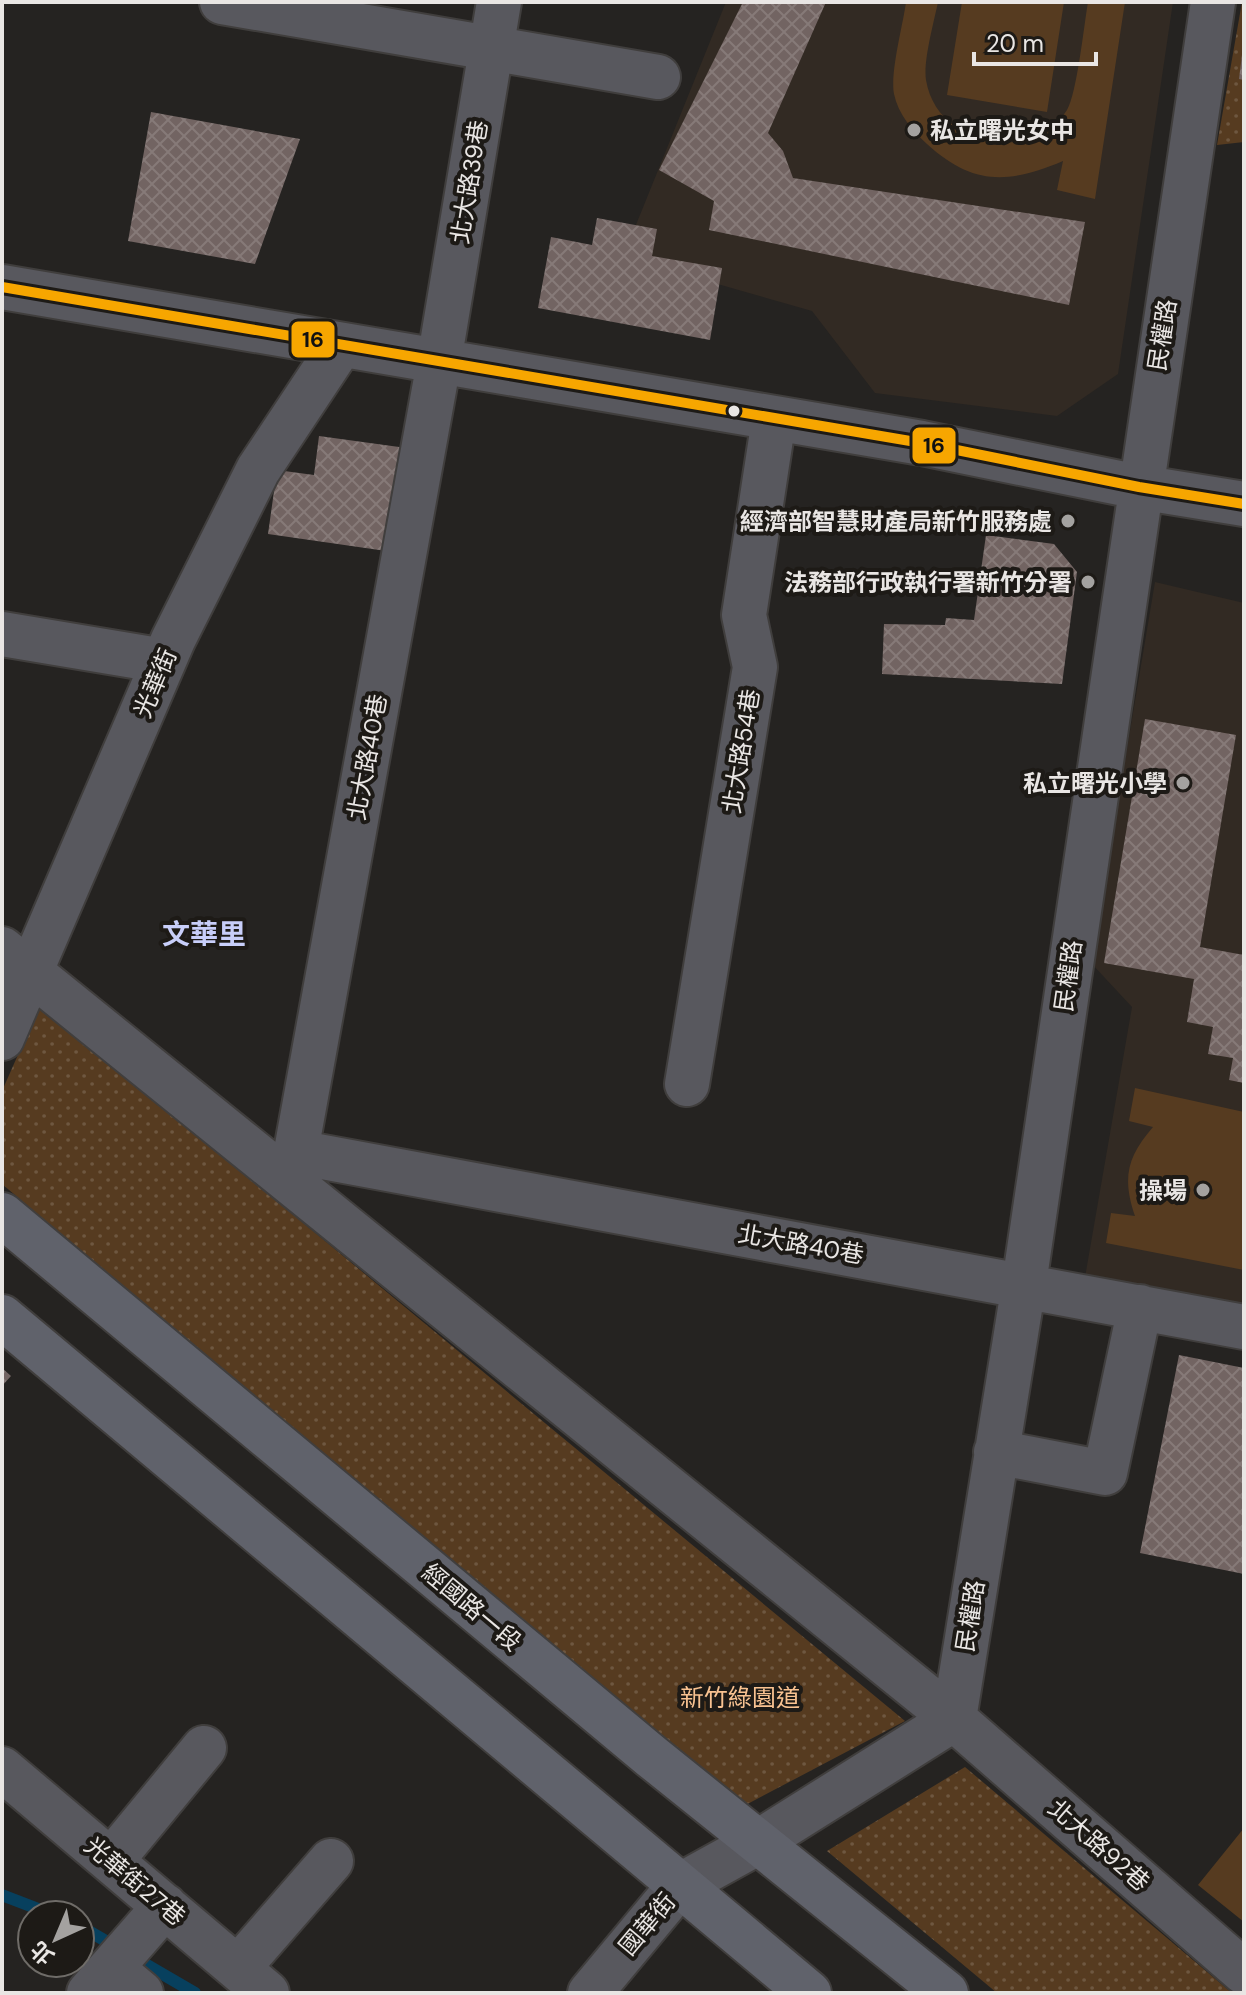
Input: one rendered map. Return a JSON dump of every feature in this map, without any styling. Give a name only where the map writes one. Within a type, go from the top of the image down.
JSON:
[{"type":"main road","name":"經國路一段","points":[[2,1215],[757,1843],[946,1993]]},
{"type":"main road","points":[[2,1317],[809,1993]]},
{"type":"street","points":[[222,2],[658,77]]},
{"type":"street","name":"北大路39巷","points":[[439,362],[499,2]]},
{"type":"street","name":"民權路","points":[[954,1719],[1024,1284],[1139,487],[1213,2]]},
{"type":"street","points":[[2,287],[922,443],[1139,487],[1244,504]]},
{"type":"street","name":"光華街","points":[[2,1038],[16,961],[258,470],[341,345]]},
{"type":"street","name":"北大路40巷","points":[[439,362],[293,1165],[1024,1284],[1244,1327]]},
{"type":"street","name":"北大路54巷","points":[[687,1084],[755,667],[744,615],[774,419]]},
{"type":"street","points":[[2,634],[164,661]]},
{"type":"street","name":"北大路92巷","points":[[16,961],[293,1165],[954,1719],[1244,1972]]},
{"type":"street","points":[[996,1452],[1105,1473],[1140,1307]]},
{"type":"street","points":[[757,1843],[954,1719]]},
{"type":"street","points":[[111,1861],[204,1748]]},
{"type":"street","name":"光華街27巷","points":[[2,1769],[252,1980]]},
{"type":"street","name":"國華街","points":[[590,1993],[679,1886],[757,1843]]},
{"type":"street","points":[[252,1980],[331,1861]]},
{"type":"street","points":[[113,1985],[165,1906]]},
{"type":"shaded area","name":"私立曙光女中","points":[[726,2],[1173,2],[1118,374],[1057,416],[875,393],[812,311],[623,257]]},
{"type":"shaded area","name":"私立曙光小學","points":[[1155,582],[1244,603],[1244,1313],[1084,1283],[1132,1007],[1091,963]]},
{"type":"green space","points":[[906,2],[938,2],[925,72],[934,103],[948,121],[966,133],[988,141],[1010,142],[1032,138],[1051,127],[1067,110],[1077,74],[1088,2],[1125,2],[1095,199],[1057,190],[1063,161],[1025,174],[992,177],[960,168],[916,134],[899,108],[893,85]]},
{"type":"green space","points":[[962,2],[1064,2],[1047,112],[947,95]]},
{"type":"green space","points":[[1242,2],[1244,142],[1217,145]]},
{"type":"green space","name":"新竹綠園道","points":[[40,1005],[905,1721],[738,1809],[2,1184],[2,1091]]},
{"type":"green space","points":[[1135,1088],[1244,1112],[1244,1270],[1106,1243],[1111,1213],[1135,1216],[1129,1190],[1129,1168],[1137,1148],[1153,1127],[1129,1121]]},
{"type":"green space","points":[[965,1767],[1232,1993],[997,1993],[827,1851]]},
{"type":"green space","points":[[1244,1828],[1244,1922],[1198,1885]]},
{"type":"building","points":[[743,2],[826,2],[768,133],[783,151],[793,178],[1085,222],[1069,305],[709,230],[714,201],[659,170]]},
{"type":"building","points":[[1244,55],[1244,80],[1239,79]]},
{"type":"building","points":[[151,112],[300,139],[255,264],[128,241]]},
{"type":"building","points":[[597,218],[657,229],[652,256],[722,268],[710,340],[538,308],[551,237],[592,245]]},
{"type":"building","points":[[319,436],[421,450],[407,554],[268,534],[277,470],[314,475]]},
{"type":"building","points":[[986,535],[1054,544],[1077,572],[1062,684],[882,674],[884,624],[945,625],[946,618],[974,620]]},
{"type":"building","points":[[1145,719],[1236,735],[1200,947],[1244,955],[1244,1083],[1229,1080],[1233,1058],[1208,1054],[1213,1027],[1187,1022],[1194,979],[1104,963]]},
{"type":"building","points":[[1179,1355],[1244,1368],[1244,1574],[1140,1553]]},
{"type":"building","points":[[2,1368],[11,1376],[2,1386]]},
{"type":"waterway","points":[[2,1895],[16,1900]]},
{"type":"waterway","points":[[96,1935],[195,1993]]},
{"type":"transit line","name":"16","points":[[2,287],[922,443],[1139,487],[1244,504]]},
{"type":"place","name":"私立曙光女中","points":[[914,130]]},
{"type":"place","name":"經濟部智慧財產局新竹服務處","points":[[1068,521]]},
{"type":"place","name":"法務部行政執行署新竹分署","points":[[1088,582]]},
{"type":"place","name":"私立曙光小學","points":[[1183,783]]},
{"type":"place","name":"操場","points":[[1203,1190]]},
{"type":"district","name":"文華里","points":[[204,934]]}]
